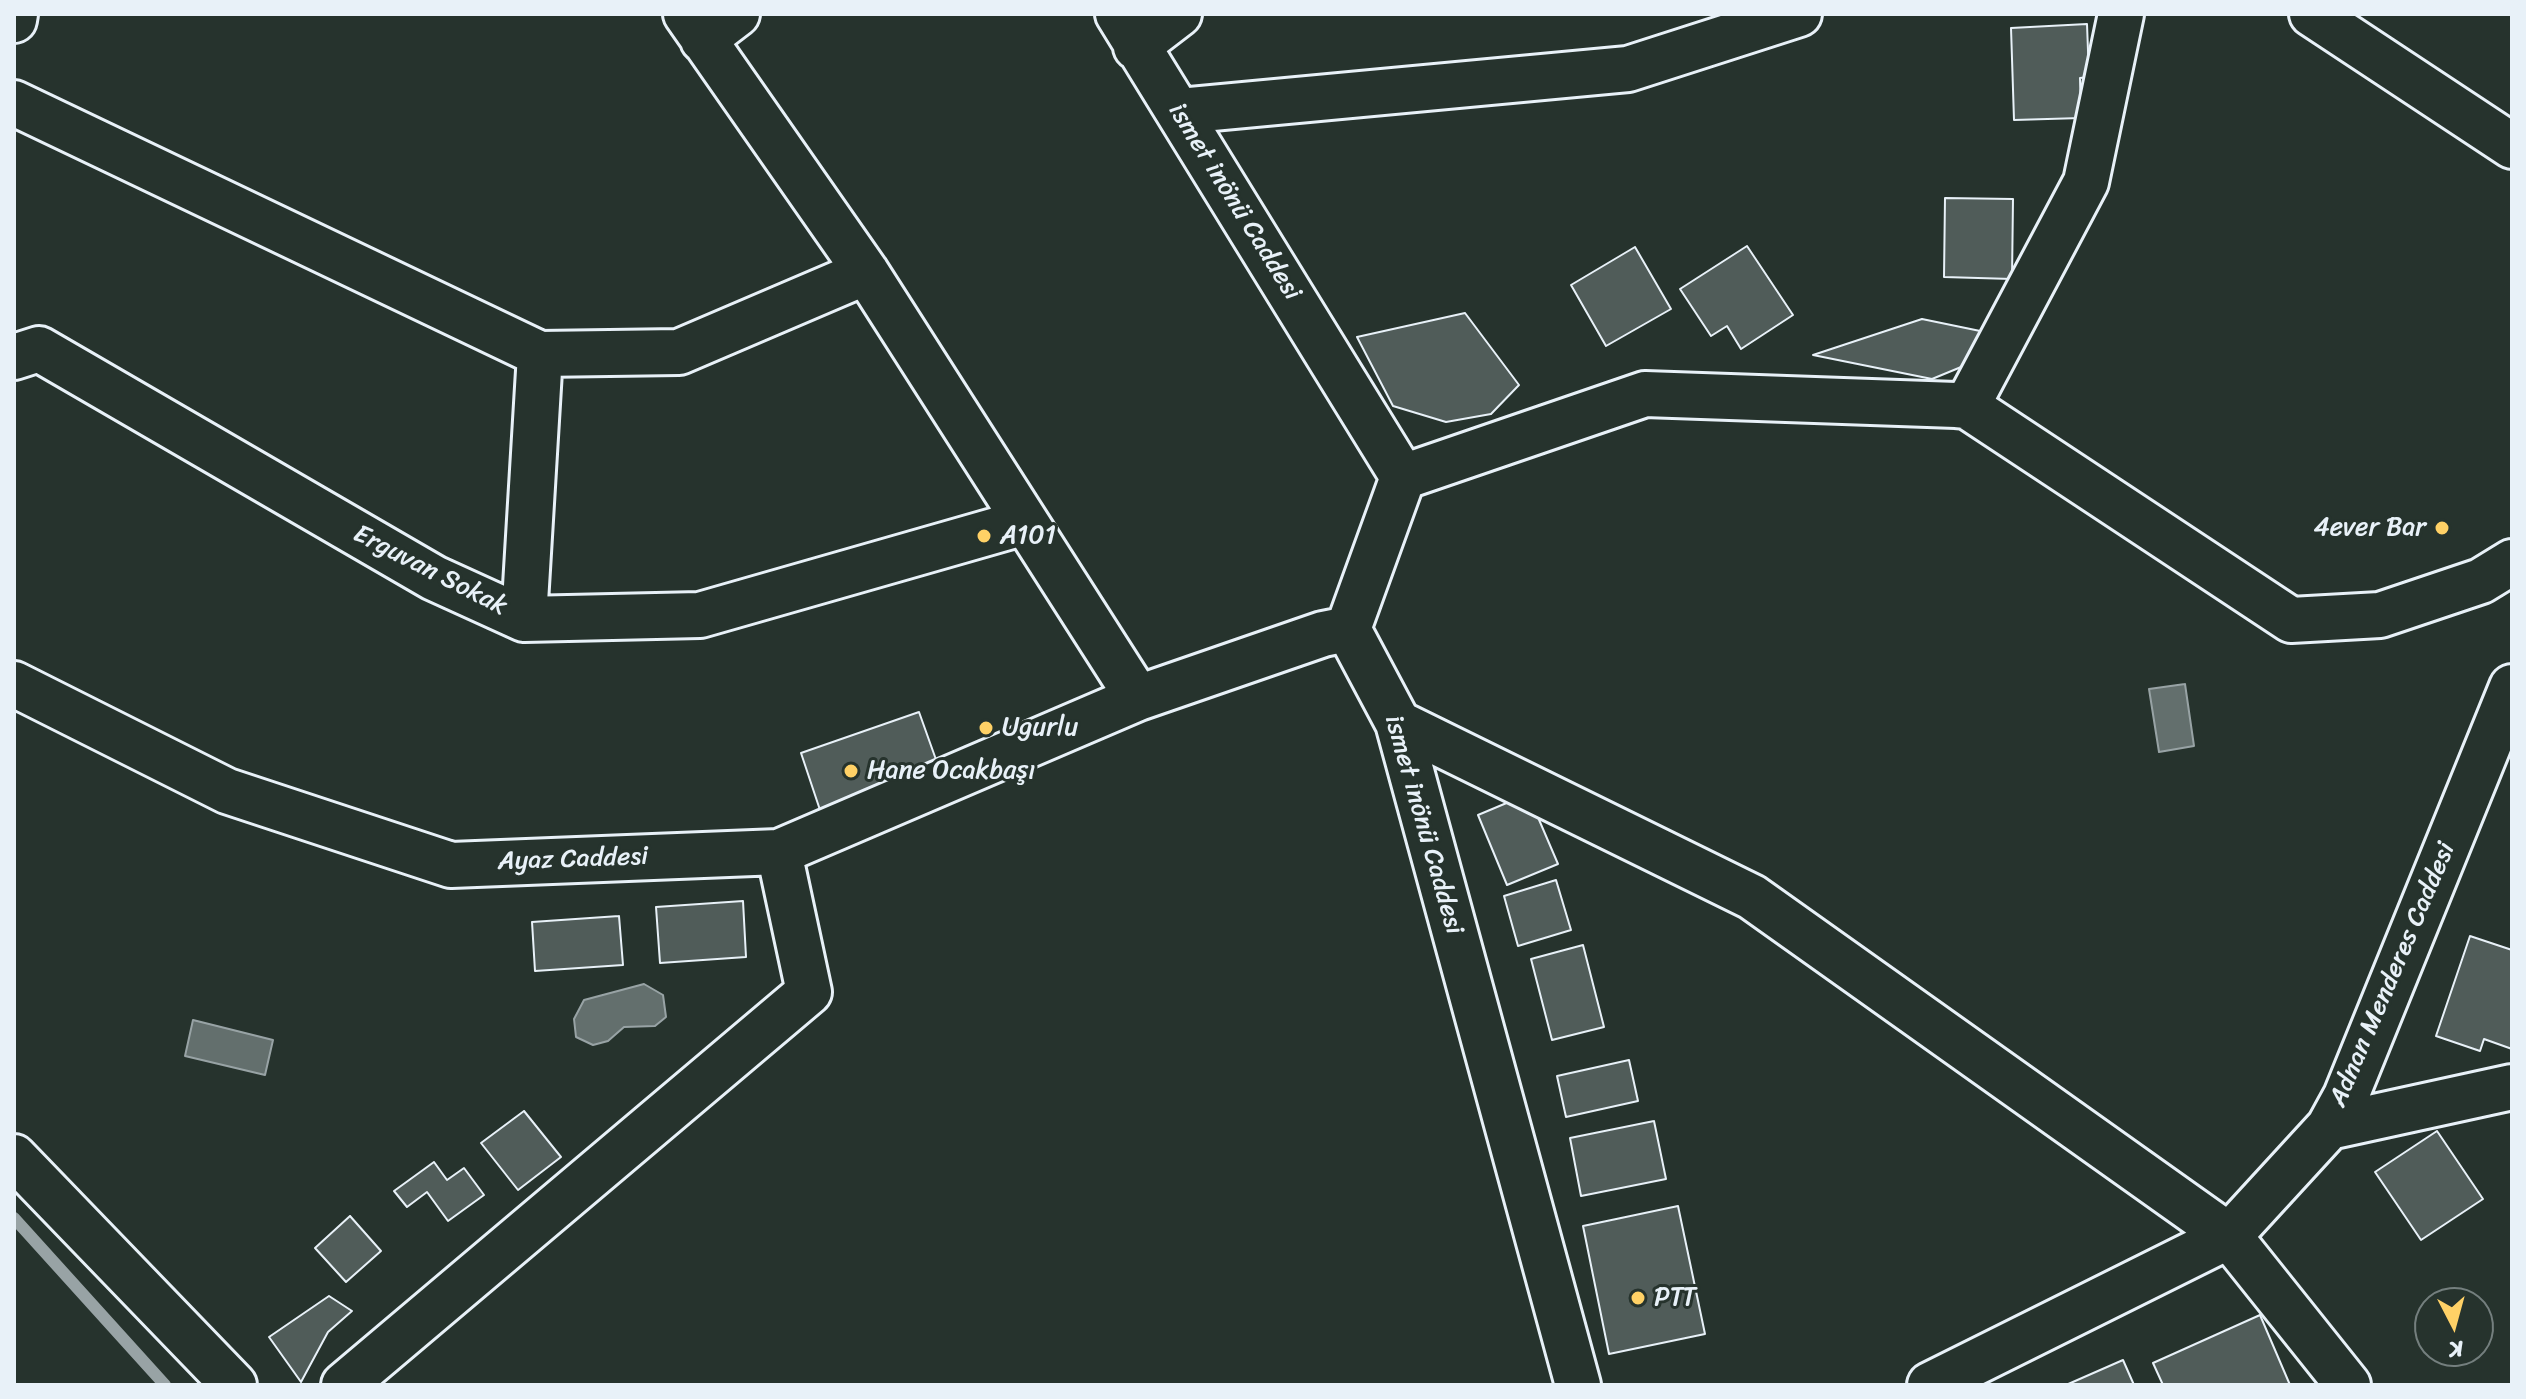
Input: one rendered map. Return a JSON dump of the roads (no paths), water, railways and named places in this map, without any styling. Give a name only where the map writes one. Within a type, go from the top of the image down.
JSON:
[{"type":"street","points":[[1127,30],[1179,14]]},
{"type":"street","points":[[1180,111],[1628,69],[1799,14]]},
{"type":"street","points":[[1967,406],[2086,182],[2121,14]]},
{"type":"street","points":[[2312,14],[2512,146]]},
{"type":"street","points":[[709,23],[1138,698]]},
{"type":"street","name":"ismet inönü Caddesi","points":[[1127,30],[1180,111],[1403,477]]},
{"type":"street","points":[[14,103],[540,354],[679,352],[866,272]]},
{"type":"street","name":"Erguvan Sokak","points":[[14,357],[39,349],[434,578],[524,619],[700,615],[1025,522]]},
{"type":"street","points":[[524,619],[540,354]]},
{"type":"street","points":[[1348,629],[1403,477],[1645,394],[1967,406],[2291,620],[2380,615],[2481,581],[2512,562]]},
{"type":"street","name":"ismet inönü Caddesi","points":[[1348,629],[1398,723],[1578,1385]]},
{"type":"street","name":"Ayaz Caddesi","points":[[14,684],[227,791],[451,865],[779,852],[1138,698],[1323,634],[1348,629]]},
{"type":"street","name":"Adnan Menderes Caddesi","points":[[1930,1385],[2229,1236],[2329,1127],[2346,1096],[2509,700]]},
{"type":"street","points":[[1398,723],[1752,897],[2229,1236],[2348,1385]]},
{"type":"street","points":[[344,1385],[809,992],[779,852]]},
{"type":"street","points":[[2329,1127],[2512,1087]]},
{"type":"street","points":[[14,1157],[234,1385]]},
{"type":"waterway","points":[[14,1218],[165,1385]]},
{"type":"place","name":"4ever Bar","points":[[2442,528]]},
{"type":"place","name":"A101","points":[[984,536]]},
{"type":"place","name":"Ugurlu","points":[[986,728]]},
{"type":"place","name":"Hane Ocakbaşı","points":[[851,771]]},
{"type":"place","name":"PTT","points":[[1638,1298]]}]
